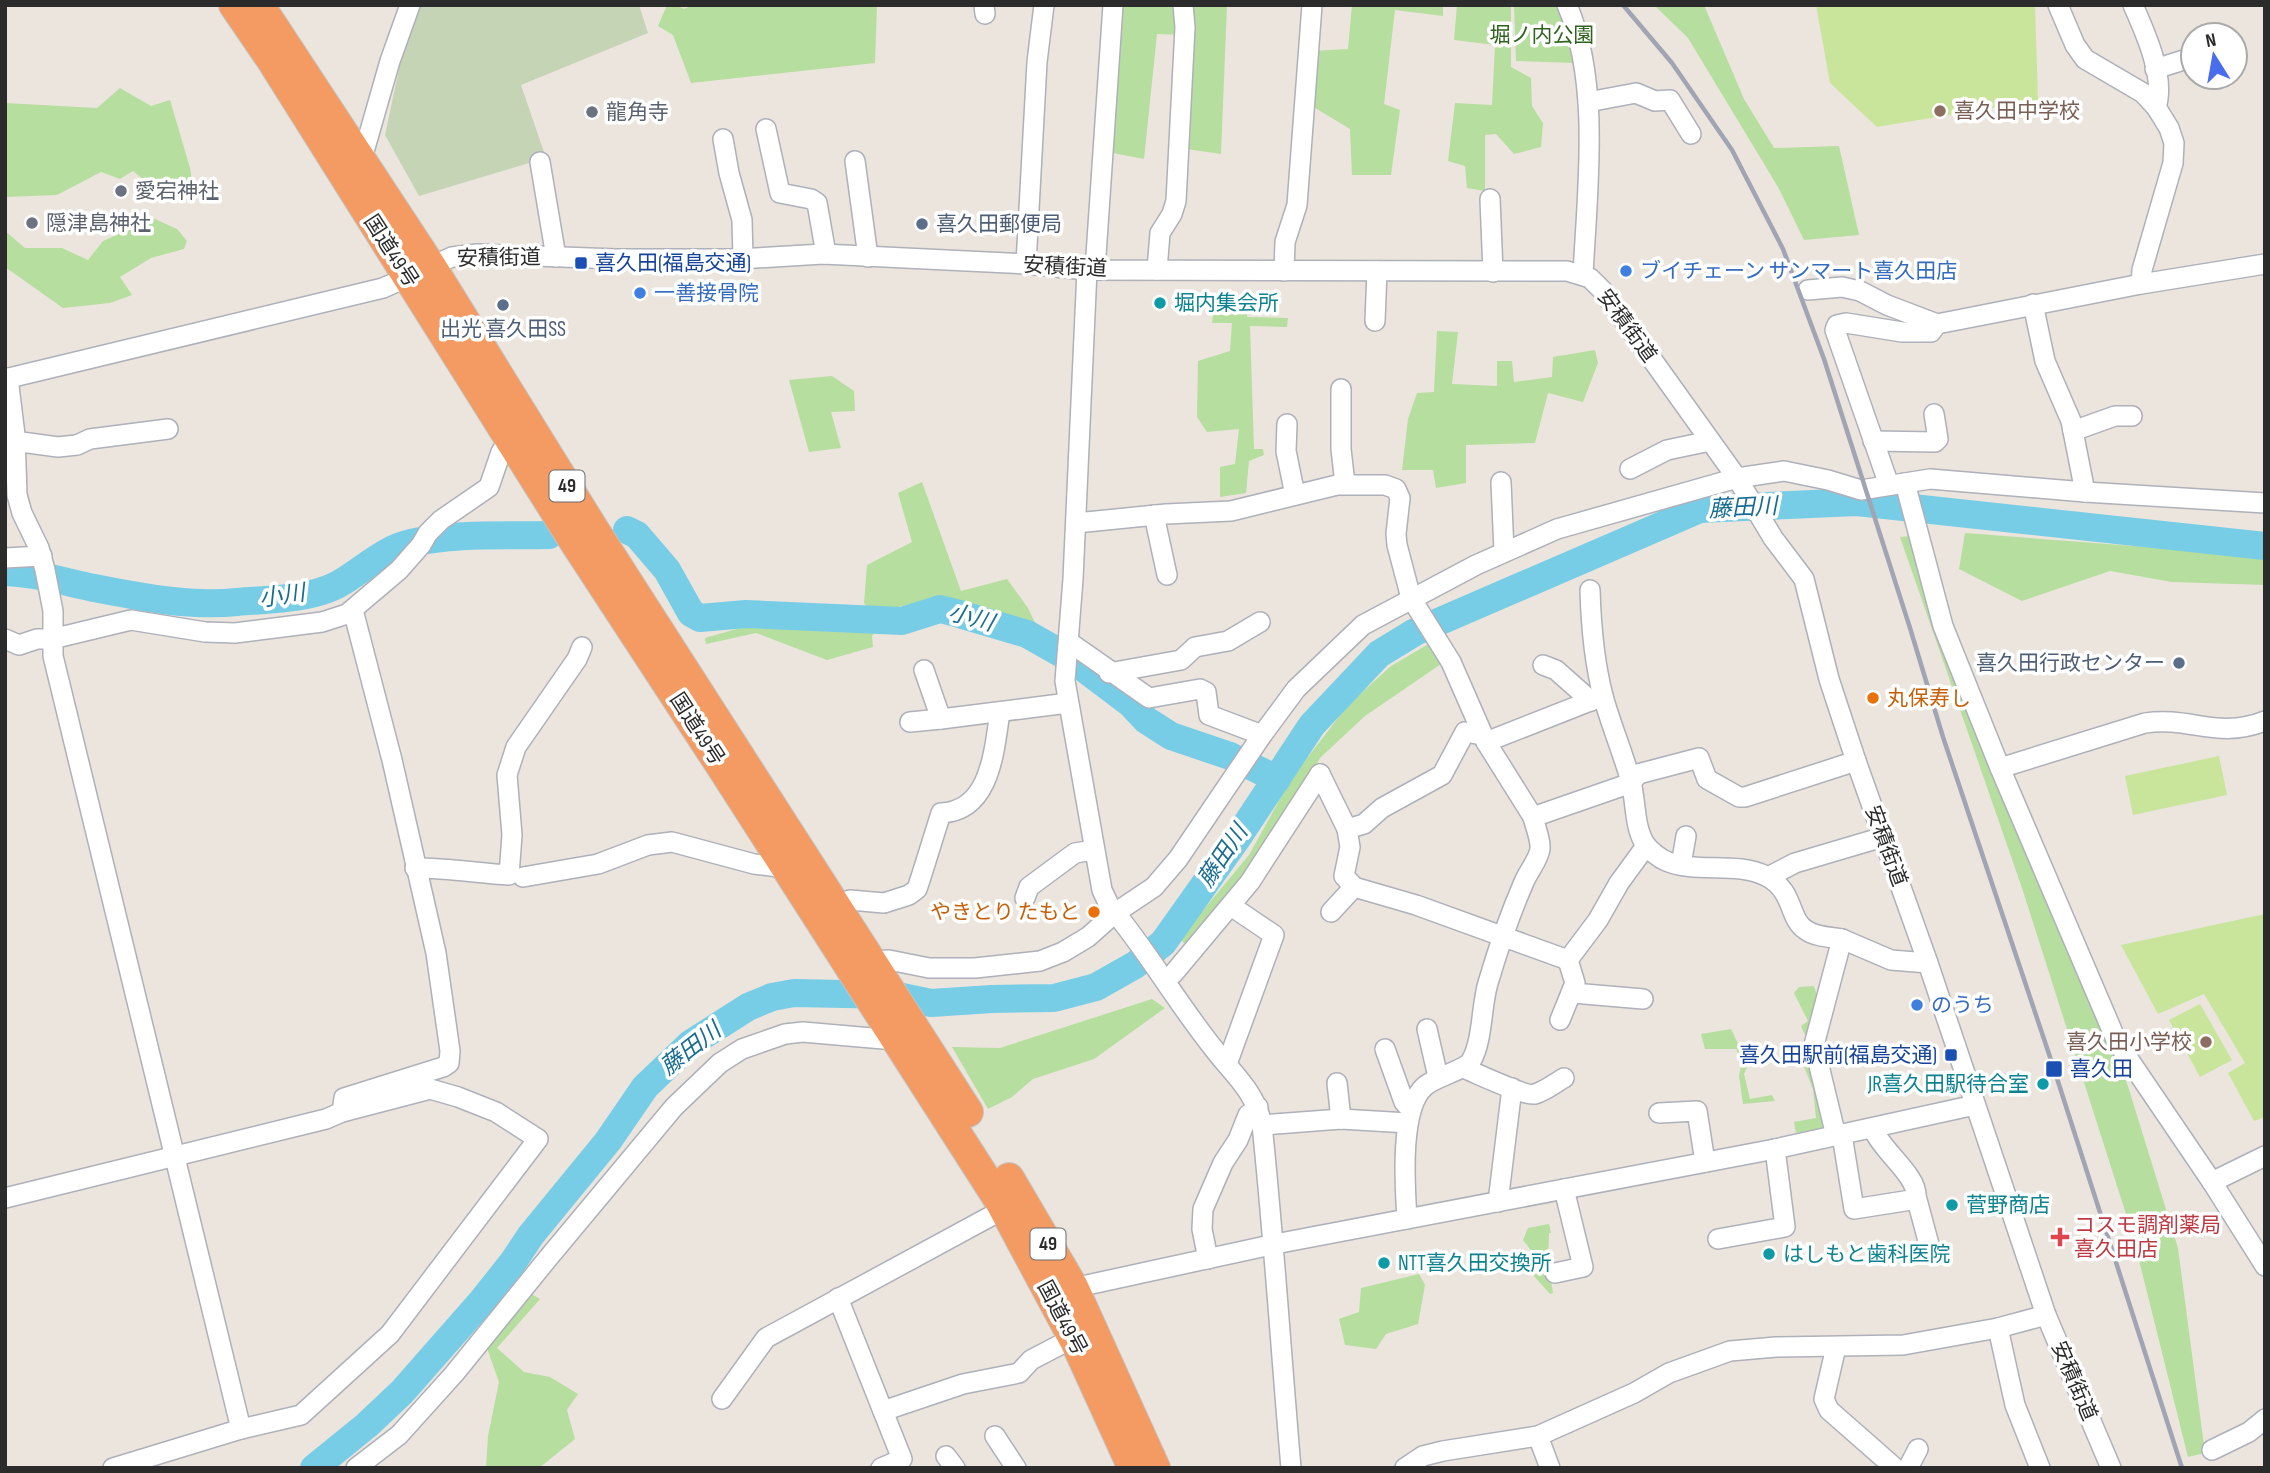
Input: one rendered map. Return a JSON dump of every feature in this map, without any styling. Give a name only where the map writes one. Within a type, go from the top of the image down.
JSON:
[{"type":"highway","name":"国道49号","points":[[234,5],[594,530],[835,905],[903,1035],[1004,1209],[1062,1291],[1073,1338],[1133,1468]]},
{"type":"highway","name":"国道49号","points":[[259,5],[359,157],[511,439],[574,541],[786,867],[865,965]]},
{"type":"highway","name":"国道49号","points":[[903,1035],[1062,1291],[1155,1468]]},
{"type":"street","points":[[359,157],[365,149],[390,61],[410,5]]},
{"type":"street","points":[[1026,264],[1035,89],[1044,5]]},
{"type":"street","points":[[1113,5],[1091,270],[1067,652],[1068,703],[1102,890],[1115,913],[1169,977],[1214,1050],[1252,1095],[1260,1116],[1275,1244],[1291,1468]]},
{"type":"street","points":[[1157,270],[1160,233],[1172,214],[1176,201],[1185,27],[1183,5]]},
{"type":"street","points":[[1284,271],[1285,242],[1297,205],[1312,5]]},
{"type":"street","points":[[1567,5],[1580,44],[1588,102],[1590,139],[1583,275]]},
{"type":"street","points":[[2058,5],[2075,45],[2085,59],[2143,93],[2156,107],[2169,128],[2174,143],[2173,163],[2142,270],[2141,284]]},
{"type":"street","points":[[2133,5],[2155,69],[2160,93],[2156,107]]},
{"type":"street","points":[[2155,69],[2179,62]]},
{"type":"street","points":[[1588,102],[1636,93],[1655,101],[1670,100],[1691,134]]},
{"type":"street","points":[[766,130],[780,193],[811,199],[817,203],[826,254]]},
{"type":"street","points":[[723,139],[742,220],[743,258]]},
{"type":"street","points":[[855,161],[868,257]]},
{"type":"street","points":[[540,162],[556,257]]},
{"type":"street","points":[[1490,199],[1493,272]]},
{"type":"street","name":"安積街道","points":[[7,379],[383,288],[452,257],[477,254],[617,260],[826,254],[1091,270],[1567,271],[1583,275],[1603,291],[1737,478],[1773,538],[1804,579],[1829,678],[1856,761],[1928,963],[2046,1315],[2111,1468]]},
{"type":"street","points":[[1808,290],[1842,287],[1860,291],[1887,305],[1937,324],[2141,284],[2265,264]]},
{"type":"street","points":[[1375,321],[1377,271]]},
{"type":"street","points":[[2033,304],[2045,361],[2067,408],[2085,492]]},
{"type":"street","points":[[1937,324],[1931,332],[1902,332],[1846,323],[1838,326],[1836,335],[1873,441],[1897,484],[1922,549],[1943,626],[2116,1042],[2212,1182],[2265,1266]]},
{"type":"street","points":[[7,379],[17,495],[45,571],[53,611],[53,656],[241,1429]]},
{"type":"street","points":[[1341,389],[1341,449],[1345,484]]},
{"type":"street","points":[[1873,441],[1935,442],[1939,432],[1934,414]]},
{"type":"street","points":[[2073,431],[2115,416],[2132,416]]},
{"type":"street","points":[[1287,424],[1286,451],[1295,495]]},
{"type":"street","points":[[14,441],[58,447],[77,446],[90,439],[168,429]]},
{"type":"street","points":[[5,639],[19,645],[131,620],[205,632],[235,633],[322,622],[347,614],[399,570],[441,520],[489,487],[501,452],[511,439]]},
{"type":"street","points":[[1630,469],[1667,450],[1710,441]]},
{"type":"street","points":[[865,965],[889,960],[945,969],[983,968],[1040,961],[1080,942],[1115,913],[1154,887],[1178,859],[1296,689],[1337,647],[1363,625],[1411,598],[1557,529],[1737,478],[1784,471],[1861,490],[1930,479],[2265,503]]},
{"type":"street","points":[[1501,482],[1504,552]]},
{"type":"street","points":[[1076,523],[1231,511],[1345,484],[1385,485],[1398,492],[1396,534],[1411,598],[1451,662],[1484,738],[1533,817],[1540,849],[1524,883],[1488,982],[1477,1045],[1470,1063],[1438,1077],[1418,1094],[1409,1116],[1405,1189],[1407,1219]]},
{"type":"street","points":[[1154,515],[1167,575]]},
{"type":"street","points":[[5,558],[45,571]]},
{"type":"street","points":[[1590,590],[1597,699],[1631,783],[1639,829],[1646,846],[1664,860],[1681,865],[1742,871],[1768,877],[1787,895],[1799,923],[1805,930],[1842,939],[1891,960],[1928,963]]},
{"type":"street","points":[[342,1112],[344,1098],[443,1067],[449,1063],[450,1051],[436,953],[392,760],[353,610]]},
{"type":"street","points":[[1110,673],[1181,660],[1195,647],[1228,641],[1260,622]]},
{"type":"street","points":[[415,868],[450,868],[482,874],[509,874],[512,835],[507,775],[516,747],[578,659],[582,647]]},
{"type":"street","points":[[1067,652],[1110,673],[1149,698],[1200,689],[1206,692],[1209,715],[1262,735]]},
{"type":"street","points":[[1543,666],[1556,670],[1597,699]]},
{"type":"street","points":[[924,670],[941,719]]},
{"type":"street","points":[[1347,829],[1364,824],[1382,808],[1442,775],[1465,732],[1484,738],[1597,699]]},
{"type":"street","points":[[910,722],[1068,703]]},
{"type":"street","points":[[835,905],[850,900],[884,903],[899,900],[917,889],[941,813],[962,807],[983,788],[993,757],[1000,712]]},
{"type":"street","points":[[2000,768],[2145,723],[2169,721],[2230,730],[2265,722]]},
{"type":"street","points":[[1533,817],[1631,783],[1638,774],[1699,758],[1707,779],[1739,797],[1856,761]]},
{"type":"street","points":[[1169,977],[1250,882],[1320,774],[1347,829],[1350,847],[1344,876],[1354,887],[1416,905],[1568,960]]},
{"type":"street","points":[[1681,865],[1686,836]]},
{"type":"street","points":[[1768,877],[1806,859],[1883,837]]},
{"type":"street","points":[[523,877],[598,864],[648,845],[672,842],[754,864],[786,867]]},
{"type":"street","points":[[1568,960],[1598,920],[1619,883],[1646,846]]},
{"type":"street","points":[[1025,898],[1029,887],[1075,853],[1094,850]]},
{"type":"street","points":[[1331,912],[1354,887]]},
{"type":"street","points":[[1227,1064],[1274,935],[1231,906]]},
{"type":"street","points":[[1842,939],[1814,1045],[1839,1136],[1854,1209],[1911,1200],[1916,1196]]},
{"type":"street","points":[[1560,1020],[1575,983],[1568,960]]},
{"type":"street","points":[[1573,993],[1643,999]]},
{"type":"street","points":[[1427,1029],[1438,1077]]},
{"type":"street","points":[[356,1468],[399,1436],[454,1374],[674,1107],[720,1063],[742,1049],[785,1034],[803,1032],[883,1039],[903,1035]]},
{"type":"street","points":[[1385,1049],[1409,1116]]},
{"type":"street","points":[[1463,1068],[1522,1094],[1533,1094],[1564,1078]]},
{"type":"street","points":[[1337,1083],[1341,1119]]},
{"type":"street","points":[[1498,1202],[1511,1088]]},
{"type":"street","points":[[5,1198],[326,1119],[342,1112],[430,1090],[496,1111],[538,1139],[390,1334],[301,1415],[241,1429],[113,1468]]},
{"type":"street","points":[[1062,1291],[1275,1244],[1775,1149],[1975,1105]]},
{"type":"street","points":[[1659,1114],[1697,1111],[1705,1162]]},
{"type":"street","points":[[1208,1259],[1202,1229],[1203,1209],[1248,1115],[1341,1119],[1409,1116]]},
{"type":"street","points":[[1873,1129],[1878,1141],[1915,1186],[1931,1252]]},
{"type":"street","points":[[1718,1239],[1785,1227],[1775,1149]]},
{"type":"street","points":[[2212,1182],[2265,1156]]},
{"type":"street","points":[[1555,1273],[1583,1267],[1564,1189]]},
{"type":"street","points":[[722,1399],[766,1338],[1004,1209]]},
{"type":"street","points":[[838,1298],[902,1459],[888,1466]]},
{"type":"street","points":[[1405,1468],[1423,1456],[1443,1451],[1538,1436],[1634,1393],[1669,1373],[1730,1351],[1776,1347],[1903,1345],[1998,1328],[2046,1315]]},
{"type":"street","points":[[1998,1328],[2015,1405],[2040,1468]]},
{"type":"street","points":[[883,1411],[963,1384],[1019,1373],[1031,1360],[1073,1338]]},
{"type":"street","points":[[1836,1347],[1824,1399],[1829,1410],[1895,1468]]},
{"type":"street","points":[[2212,1450],[2249,1432],[2265,1419]]},
{"type":"street","points":[[995,1436],[1016,1468]]},
{"type":"street","points":[[1538,1436],[1550,1468]]},
{"type":"street","points":[[1908,1468],[1918,1449]]},
{"type":"green space","points":[[421,5],[639,5],[648,33],[521,85],[546,158],[419,196],[385,135],[402,55]]},
{"type":"green space","points":[[667,5],[684,9],[693,5],[877,5],[875,63],[691,83],[673,35],[658,26]]},
{"type":"green space","points":[[1121,5],[1227,5],[1221,154],[1187,149],[1182,35],[1157,34],[1144,159],[1113,153]]},
{"type":"green space","points":[[1352,5],[1443,5],[1443,16],[1395,10],[1384,104],[1400,110],[1391,175],[1352,175],[1350,129],[1312,106],[1312,51],[1348,49]]},
{"type":"green space","points":[[1457,5],[1511,5],[1511,67],[1531,78],[1532,106],[1543,123],[1541,147],[1514,154],[1496,134],[1485,135],[1485,191],[1467,188],[1465,166],[1448,161],[1455,103],[1492,105],[1495,45],[1454,40]]},
{"type":"green space","name":"堀ノ内公園","points":[[1514,5],[1557,5],[1575,45],[1575,63],[1516,61]]},
{"type":"green space","points":[[1654,5],[1704,5],[1744,99],[1774,148],[1839,146],[1859,235],[1804,240],[1778,187],[1688,38]]},
{"type":"green space","points":[[1816,5],[2035,5],[2038,100],[1877,127],[1830,83]]},
{"type":"green space","points":[[120,88],[151,106],[170,100],[190,168],[194,193],[173,204],[133,171],[120,179],[101,172],[57,195],[5,197],[5,103],[97,108]]},
{"type":"green space","points":[[148,216],[177,229],[187,241],[184,249],[151,258],[120,277],[132,295],[110,303],[63,308],[5,267],[5,231],[25,248],[62,248],[88,260],[103,241],[132,228]]},
{"type":"green space","points":[[1247,307],[1247,317],[1288,318],[1287,327],[1250,326],[1254,449],[1263,449],[1264,455],[1249,461],[1246,493],[1220,497],[1220,467],[1235,464],[1239,429],[1207,432],[1197,417],[1198,361],[1230,351],[1232,323],[1212,323],[1213,315],[1230,315]]},
{"type":"green space","points":[[1437,331],[1458,332],[1452,384],[1497,386],[1497,361],[1512,361],[1514,382],[1552,377],[1553,357],[1595,350],[1598,363],[1583,402],[1548,393],[1535,443],[1466,445],[1466,483],[1436,488],[1433,470],[1402,470],[1408,419],[1417,393],[1434,392]]},
{"type":"green space","points":[[832,376],[854,391],[855,411],[831,412],[841,448],[809,452],[789,380]]},
{"type":"green space","points":[[922,482],[961,591],[1007,579],[1028,608],[1039,631],[1002,614],[938,604],[911,604],[891,609],[869,610],[864,603],[867,565],[912,542],[898,493]]},
{"type":"green space","points":[[1965,533],[2265,556],[2265,585],[2172,582],[2110,571],[2022,601],[1959,569]]},
{"type":"green space","points":[[1920,535],[2049,907],[2127,1083],[2178,1248],[2205,1453],[2188,1457],[2133,1236],[2022,888],[1900,537]]},
{"type":"green space","points":[[758,618],[879,627],[872,636],[873,647],[827,660],[756,633],[706,644],[705,638],[740,628]]},
{"type":"green space","points":[[1432,642],[1444,662],[1365,716],[1320,758],[1288,817],[1187,947],[1180,938],[1249,855],[1291,779],[1348,705],[1391,666]]},
{"type":"green space","points":[[2219,756],[2227,795],[2133,815],[2125,776]]},
{"type":"green space","points":[[2265,914],[2265,1117],[2254,1121],[2228,1073],[2245,1063],[2204,994],[2158,1014],[2121,945]]},
{"type":"green space","points":[[1814,986],[1818,999],[1828,1127],[1796,1133],[1794,1122],[1816,1118],[1813,1089],[1798,1052],[1809,1044],[1801,1026],[1808,1021],[1794,993],[1799,987]]},
{"type":"green space","points":[[1152,999],[1165,1008],[1094,1059],[1033,1079],[1012,1097],[988,1109],[952,1047],[1000,1048]]},
{"type":"green space","points":[[2200,1004],[2232,1060],[2200,1077],[2169,1020]]},
{"type":"green space","points":[[1731,1029],[1748,1065],[1744,1074],[1750,1099],[1772,1095],[1775,1101],[1743,1104],[1739,1076],[1742,1061],[1736,1049],[1705,1049],[1701,1034]]},
{"type":"green space","points":[[1549,1224],[1551,1233],[1548,1260],[1553,1293],[1550,1294],[1525,1266],[1536,1257],[1523,1240],[1528,1228]]},
{"type":"green space","points":[[1419,1274],[1425,1285],[1418,1324],[1386,1334],[1376,1349],[1345,1345],[1339,1319],[1359,1312],[1361,1288]]},
{"type":"green space","points":[[528,1292],[540,1299],[497,1348],[524,1372],[550,1377],[578,1394],[567,1410],[575,1439],[539,1468],[486,1468],[488,1436],[499,1382],[487,1348]]},
{"type":"waterway","name":"藤田川","points":[[314,1468],[402,1392],[482,1301],[531,1235],[608,1141],[645,1087],[690,1044],[748,1007],[772,997],[794,993],[893,995],[931,1003],[1054,998],[1096,987],[1135,965],[1163,943],[1236,840],[1312,725],[1379,654],[1415,632],[1700,509],[1857,502],[2265,546]]},
{"type":"waterway","name":"小川","points":[[627,530],[637,535],[667,570],[691,613],[700,618],[746,614],[902,621],[940,609],[956,613],[1027,634],[1073,660],[1130,703],[1146,720],[1171,736],[1230,756],[1277,779]]},
{"type":"waterway","name":"小川","points":[[5,572],[39,576],[147,598],[220,603],[313,594],[337,585],[391,550],[411,543],[462,536],[549,535]]},
{"type":"railway","points":[[1623,5],[1672,63],[1732,150],[1783,249],[1824,359],[1943,737],[2054,1069],[2182,1468]]},
{"type":"place","name":"喜久田中学校","points":[[1940,111]]},
{"type":"place","name":"龍角寺","points":[[592,112]]},
{"type":"place","name":"愛宕神社","points":[[121,191]]},
{"type":"place","name":"隠津島神社","points":[[32,223]]},
{"type":"place","name":"喜久田郵便局","points":[[922,224]]},
{"type":"place","name":"喜久田(福島交通)","points":[[581,263]]},
{"type":"place","name":"ブイチェーン サンマート喜久田店","points":[[1626,271]]},
{"type":"place","name":"一善接骨院","points":[[640,293]]},
{"type":"place","name":"堀内集会所","points":[[1160,303]]},
{"type":"place","name":"出光 喜久田SS","points":[[503,305]]},
{"type":"place","name":"喜久田行政センター","points":[[2179,663]]},
{"type":"place","name":"丸保寿し","points":[[1873,698]]},
{"type":"place","name":"やきとり たもと","points":[[1094,912]]},
{"type":"place","name":"のうち","points":[[1917,1005]]},
{"type":"place","name":"喜久田小学校","points":[[2206,1042]]},
{"type":"place","name":"喜久田駅前(福島交通)","points":[[1951,1055]]},
{"type":"place","name":"喜久田","points":[[2054,1069]]},
{"type":"place","name":"JR喜久田駅待合室","points":[[2043,1084]]},
{"type":"place","name":"菅野商店","points":[[1952,1205]]},
{"type":"place","name":"コスモ調剤薬局 喜久田店","points":[[2060,1237]]},
{"type":"place","name":"はしもと歯科医院","points":[[1769,1254]]},
{"type":"place","name":"NTT喜久田交換所","points":[[1384,1263]]}]
